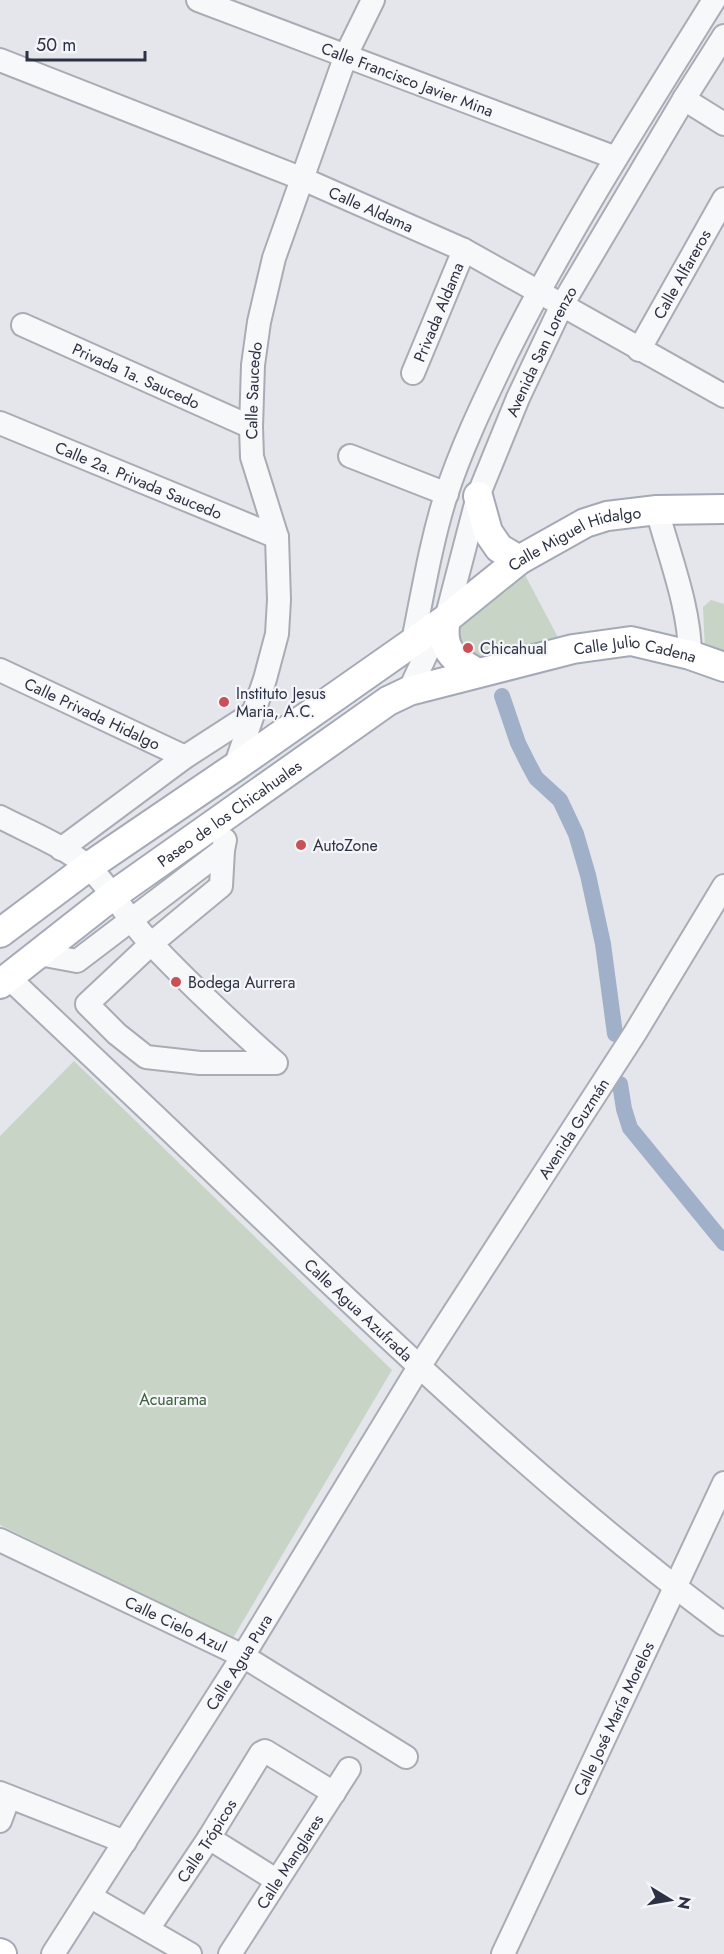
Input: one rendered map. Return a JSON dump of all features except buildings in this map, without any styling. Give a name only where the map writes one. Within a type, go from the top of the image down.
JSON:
[{"type":"main road","points":[[478,496],[488,532],[499,548],[519,560]]},
{"type":"main road","name":"Calle Miguel Hidalgo","points":[[446,619],[519,560],[585,523],[607,516],[657,510],[724,510]]},
{"type":"main road","points":[[0,933],[88,867],[446,619]]},
{"type":"main road","points":[[446,619],[444,632],[448,651],[457,660],[476,672]]},
{"type":"main road","name":"Calle Julio Cadena","points":[[476,672],[506,667],[573,649],[631,641],[690,655],[724,667]]},
{"type":"main road","points":[[378,667],[389,671],[395,680],[398,696]]},
{"type":"main road","name":"Paseo de los Chicahuales","points":[[4,981],[112,896],[398,696],[476,672]]},
{"type":"street","name":"Calle Francisco Javier Mina","points":[[198,0],[616,158]]},
{"type":"street","name":"Calle Saucedo","points":[[235,767],[277,634],[279,600],[277,537],[252,457],[253,365],[259,322],[274,258],[346,55],[373,0]]},
{"type":"street","name":"Avenida San Lorenzo","points":[[413,641],[434,537],[447,494],[482,404],[538,291],[616,158],[714,0]]},
{"type":"street","name":"Avenida San Lorenzo","points":[[398,696],[446,619],[478,496],[518,398],[562,305],[724,36]]},
{"type":"street","name":"Calle Aldama","points":[[0,60],[303,179],[464,250],[724,396]]},
{"type":"street","points":[[684,99],[724,124]]},
{"type":"street","name":"Calle Alfareros","points":[[639,350],[724,199]]},
{"type":"street","name":"Privada Aldama","points":[[413,373],[464,250]]},
{"type":"street","name":"Privada 1a. Saucedo","points":[[23,326],[251,427]]},
{"type":"street","name":"Calle 2a. Privada Saucedo","points":[[0,423],[277,537]]},
{"type":"street","points":[[350,456],[447,494]]},
{"type":"street","points":[[657,510],[683,604],[690,637],[690,655]]},
{"type":"street","name":"Calle Privada Hidalgo","points":[[0,670],[184,757]]},
{"type":"street","points":[[61,849],[184,757],[253,712]]},
{"type":"street","points":[[0,817],[61,849],[88,867],[130,920],[152,943],[231,1022],[276,1063],[200,1063],[146,1057],[117,1034],[87,1004],[152,943],[221,886],[227,816]]},
{"type":"street","points":[[39,954],[77,961],[224,850]]},
{"type":"street","name":"Avenida Guzmán","points":[[419,1367],[635,1033],[724,886]]},
{"type":"street","name":"Calle Agua Azufrada","points":[[4,981],[419,1367],[542,1476],[674,1587],[724,1624]]},
{"type":"street","name":"Calle Agua Pura","points":[[53,1954],[243,1656],[419,1367]]},
{"type":"street","name":"Calle José María Morelos","points":[[503,1954],[724,1483]]},
{"type":"street","name":"Calle Cielo Azul","points":[[0,1540],[243,1656],[406,1756]]},
{"type":"street","name":"Calle Trópicos","points":[[148,1929],[209,1838],[261,1753],[265,1751],[334,1793]]},
{"type":"street","name":"Calle Manglares","points":[[230,1954],[349,1769]]},
{"type":"street","points":[[0,1821],[5,1795],[124,1842]]},
{"type":"street","points":[[209,1838],[276,1880]]},
{"type":"street","points":[[91,1897],[190,1954]]},
{"type":"green space","points":[[525,575],[562,645],[488,663],[461,655],[457,624],[484,600]]},
{"type":"green space","points":[[711,600],[724,604],[724,659],[705,650],[703,607]]},
{"type":"green space","name":"Acuarama","points":[[74,1061],[392,1370],[233,1638],[0,1525],[0,1136]]},
{"type":"waterway","points":[[502,696],[518,743],[529,765],[536,778],[560,800],[576,834],[588,875],[603,944],[615,1034]]},
{"type":"waterway","points":[[620,1084],[630,1128],[724,1243]]},
{"type":"place","name":"Chicahual","points":[[468,648]]},
{"type":"place","name":"Instituto Jesus Maria, A.C.","points":[[224,702]]},
{"type":"place","name":"AutoZone","points":[[301,845]]},
{"type":"place","name":"Bodega Aurrera","points":[[176,982]]}]
